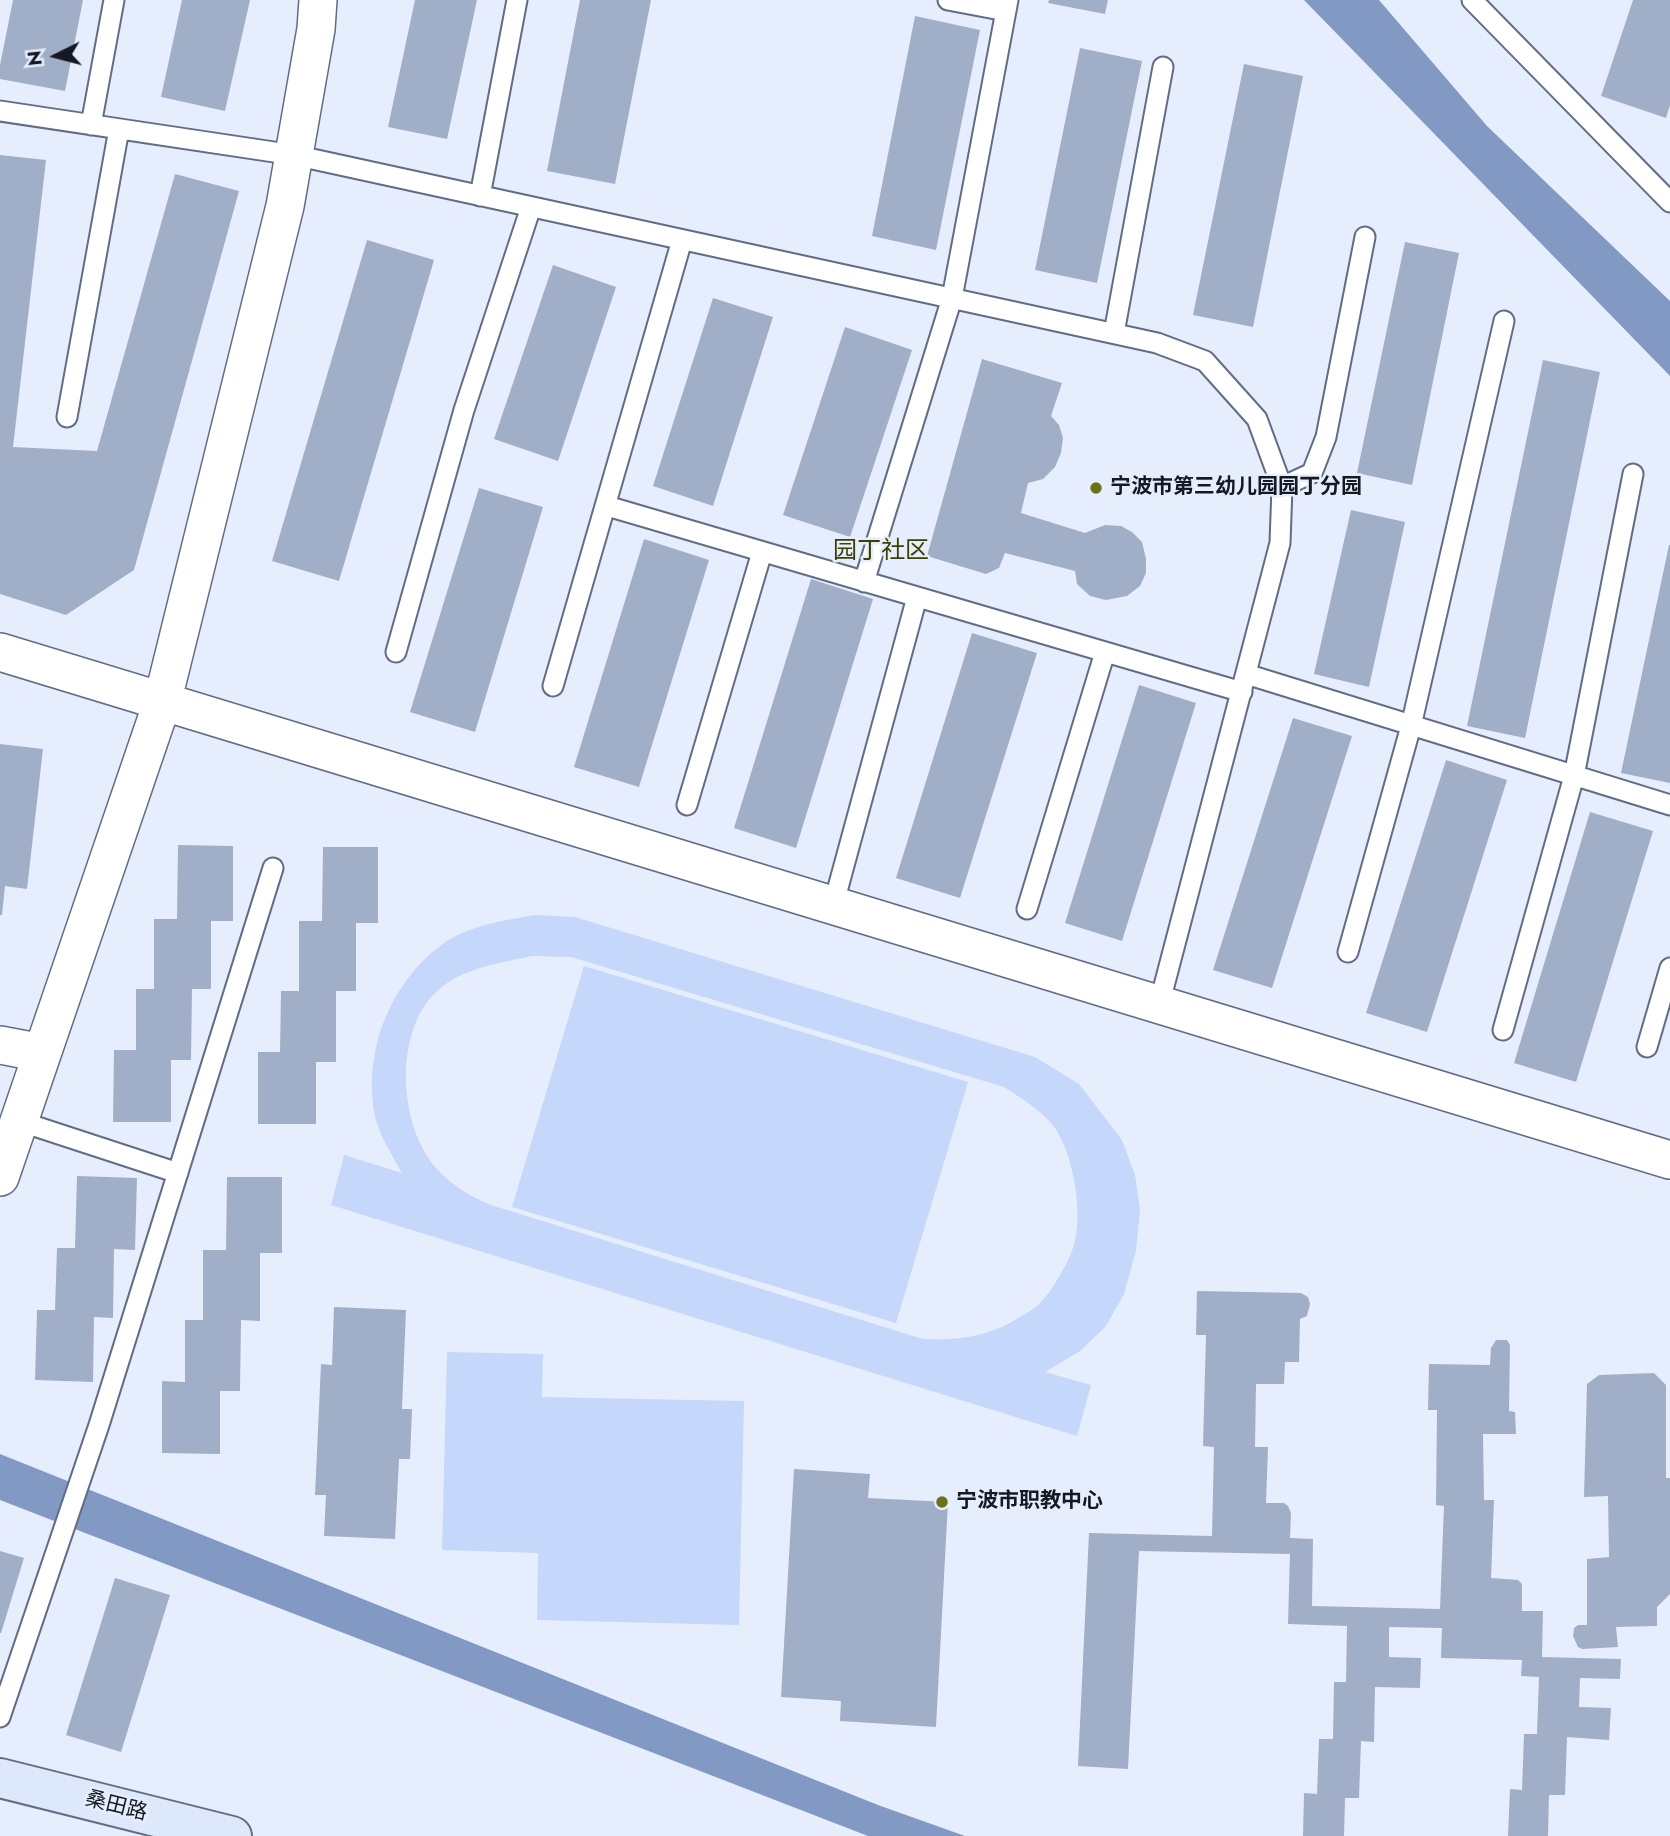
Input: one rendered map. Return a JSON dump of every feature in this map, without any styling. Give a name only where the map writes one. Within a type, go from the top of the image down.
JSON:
[{"type":"main road","name":"桑田路","points":[[0,1778],[232,1836]]},
{"type":"street","points":[[0,1177],[162,702],[285,206],[316,29],[318,0]]},
{"type":"street","points":[[0,652],[1670,1160]]},
{"type":"street","points":[[0,1045],[42,1053]]},
{"type":"lane","points":[[91,125],[114,0]]},
{"type":"lane","points":[[480,196],[517,0]]},
{"type":"lane","points":[[864,582],[953,298],[1007,5],[948,0]]},
{"type":"lane","points":[[1472,0],[1670,202]]},
{"type":"lane","points":[[1114,333],[1163,67]]},
{"type":"lane","points":[[0,111],[294,155],[1114,333],[1157,343],[1205,361],[1257,419],[1282,487],[1280,543],[1159,1005]]},
{"type":"lane","points":[[67,417],[119,129]]},
{"type":"lane","points":[[396,652],[464,411],[531,207]]},
{"type":"lane","points":[[1282,487],[1312,473],[1326,437],[1365,237]]},
{"type":"lane","points":[[553,686],[682,240]]},
{"type":"lane","points":[[1348,952],[1412,726],[1504,321]]},
{"type":"lane","points":[[1503,1030],[1574,776],[1633,474]]},
{"type":"lane","points":[[607,506],[1105,652],[1244,683],[1412,726],[1670,805]]},
{"type":"lane","points":[[688,805],[762,552]]},
{"type":"lane","points":[[833,906],[917,597]]},
{"type":"lane","points":[[1027,909],[1105,652]]},
{"type":"lane","points":[[0,1717],[83,1473],[273,868]]},
{"type":"lane","points":[[1647,1048],[1670,968]]},
{"type":"lane","points":[[19,1121],[178,1173]]},
{"type":"shaded area","points":[[1304,0],[1379,0],[1487,126],[1670,301],[1670,376]]},
{"type":"shaded area","points":[[535,915],[575,917],[1035,1057],[1079,1084],[1122,1140],[1135,1175],[1140,1210],[1136,1251],[1124,1294],[1106,1326],[1080,1351],[1045,1372],[1091,1385],[1077,1436],[331,1205],[344,1155],[402,1173],[378,1127],[372,1094],[377,1042],[398,993],[431,953],[452,938],[482,926]],"holes":[[[532,956],[571,957],[1004,1087],[1026,1101],[1057,1131],[1068,1157],[1075,1187],[1077,1232],[1068,1260],[1054,1285],[1034,1308],[997,1329],[962,1338],[923,1339],[491,1205],[456,1186],[438,1170],[425,1152],[415,1130],[409,1105],[407,1054],[413,1030],[423,1008],[447,983],[470,972]]]},
{"type":"shaded area","points":[[584,966],[968,1082],[896,1323],[512,1207]]},
{"type":"shaded area","points":[[447,1352],[543,1354],[542,1397],[744,1401],[739,1625],[537,1620],[538,1553],[442,1550]]},
{"type":"shaded area","points":[[0,1454],[878,1805],[965,1836],[868,1836],[0,1500]]},
{"type":"building","points":[[13,0],[83,0],[65,91],[0,79],[0,65]]},
{"type":"building","points":[[182,0],[250,0],[225,111],[161,97]]},
{"type":"building","points":[[415,0],[477,0],[447,139],[388,127]]},
{"type":"building","points":[[580,0],[651,0],[615,184],[547,171]]},
{"type":"building","points":[[1049,0],[1108,0],[1105,14],[1048,3]]},
{"type":"building","points":[[1633,0],[1670,0],[1670,105],[1666,118],[1601,96]]},
{"type":"building","points":[[915,16],[980,30],[936,250],[872,236]]},
{"type":"building","points":[[1080,48],[1142,61],[1097,283],[1035,270]]},
{"type":"building","points":[[1244,64],[1303,76],[1253,327],[1193,315]]},
{"type":"building","points":[[0,155],[46,160],[13,447],[97,451],[175,174],[239,191],[134,570],[66,615],[0,594]]},
{"type":"building","points":[[367,240],[434,260],[339,581],[272,561]]},
{"type":"building","points":[[1405,242],[1459,253],[1412,485],[1357,473]]},
{"type":"building","points":[[553,265],[616,287],[558,461],[494,439]]},
{"type":"building","points":[[713,298],[773,317],[713,506],[653,486]]},
{"type":"building","points":[[845,327],[912,350],[850,537],[783,515]]},
{"type":"building","points":[[982,359],[1062,383],[1051,416],[1059,425],[1063,438],[1061,453],[1055,467],[1043,479],[1028,483],[1021,513],[1085,533],[1105,525],[1121,526],[1132,532],[1142,542],[1146,573],[1140,586],[1127,596],[1106,600],[1090,596],[1077,584],[1075,571],[1005,553],[999,568],[986,574],[927,556]]},
{"type":"building","points":[[1543,360],[1600,372],[1525,738],[1467,726]]},
{"type":"building","points":[[479,488],[543,507],[475,732],[410,712]]},
{"type":"building","points":[[1351,510],[1405,522],[1369,687],[1314,674]]},
{"type":"building","points":[[644,539],[709,560],[639,787],[574,767]]},
{"type":"building","points":[[1670,545],[1670,783],[1621,773]]},
{"type":"building","points":[[811,579],[873,599],[796,848],[734,828]]},
{"type":"building","points":[[972,633],[1037,653],[960,898],[896,878]]},
{"type":"building","points":[[1139,685],[1196,703],[1122,941],[1065,923]]},
{"type":"building","points":[[1293,718],[1352,736],[1272,988],[1213,970]]},
{"type":"building","points":[[0,744],[43,749],[27,889],[5,886],[2,915],[0,915]]},
{"type":"building","points":[[1446,760],[1507,780],[1427,1032],[1366,1013]]},
{"type":"building","points":[[1590,812],[1653,831],[1576,1082],[1514,1063]]},
{"type":"building","points":[[178,845],[233,846],[233,921],[211,921],[211,989],[192,989],[191,1060],[171,1060],[171,1122],[113,1122],[114,1050],[136,1050],[136,989],[154,989],[154,919],[177,919]]},
{"type":"building","points":[[323,847],[378,847],[378,923],[356,923],[356,991],[336,991],[336,1062],[316,1062],[316,1124],[258,1124],[258,1052],[280,1052],[281,991],[299,991],[299,921],[322,921]]},
{"type":"building","points":[[77,1176],[137,1178],[135,1250],[114,1249],[113,1318],[94,1317],[93,1382],[35,1380],[37,1310],[55,1310],[57,1248],[75,1248]]},
{"type":"building","points":[[227,1177],[282,1177],[282,1253],[260,1253],[260,1321],[241,1320],[240,1391],[220,1391],[220,1454],[162,1453],[162,1381],[185,1382],[185,1320],[203,1320],[203,1250],[226,1250]]},
{"type":"building","points":[[1197,1291],[1301,1293],[1308,1297],[1310,1304],[1307,1316],[1300,1319],[1299,1362],[1285,1362],[1284,1384],[1256,1384],[1255,1447],[1268,1447],[1266,1503],[1284,1503],[1288,1506],[1291,1513],[1290,1538],[1313,1539],[1312,1606],[1440,1609],[1444,1506],[1436,1505],[1437,1410],[1428,1410],[1429,1364],[1490,1365],[1491,1348],[1496,1340],[1507,1340],[1510,1345],[1509,1411],[1515,1412],[1516,1434],[1483,1434],[1484,1500],[1494,1500],[1491,1578],[1518,1580],[1522,1584],[1522,1611],[1543,1611],[1542,1657],[1621,1659],[1620,1679],[1580,1678],[1579,1707],[1611,1708],[1609,1740],[1567,1737],[1565,1795],[1549,1795],[1548,1836],[1508,1836],[1510,1789],[1522,1790],[1524,1734],[1537,1734],[1539,1677],[1521,1676],[1522,1660],[1441,1658],[1442,1628],[1389,1627],[1389,1657],[1421,1658],[1420,1688],[1375,1687],[1374,1742],[1361,1741],[1359,1798],[1345,1798],[1344,1836],[1303,1836],[1304,1793],[1317,1794],[1319,1739],[1333,1739],[1334,1682],[1346,1682],[1347,1626],[1288,1624],[1290,1554],[1139,1551],[1128,1769],[1078,1766],[1089,1533],[1212,1536],[1214,1447],[1203,1446],[1206,1335],[1196,1335]]},
{"type":"building","points":[[334,1307],[406,1310],[402,1409],[412,1409],[410,1459],[399,1459],[395,1539],[324,1536],[326,1495],[315,1495],[321,1364],[332,1365]]},
{"type":"building","points":[[1654,1373],[1666,1385],[1666,1478],[1670,1478],[1670,1594],[1657,1607],[1657,1626],[1616,1627],[1618,1647],[1582,1649],[1578,1647],[1573,1636],[1574,1628],[1587,1625],[1587,1559],[1609,1557],[1608,1496],[1584,1497],[1587,1384],[1599,1375]]},
{"type":"building","points":[[794,1469],[870,1474],[868,1498],[948,1502],[936,1727],[840,1721],[841,1701],[781,1697]]},
{"type":"building","points":[[0,1551],[24,1558],[1,1633],[0,1633]]},
{"type":"building","points":[[115,1578],[170,1595],[121,1752],[66,1735]]},
{"type":"place","name":"宁波市第三幼儿园园丁分园","points":[[1096,488]]},
{"type":"place","name":"宁波市职教中心","points":[[942,1502]]},
{"type":"district","name":"园丁社区","points":[[881,552]]}]
